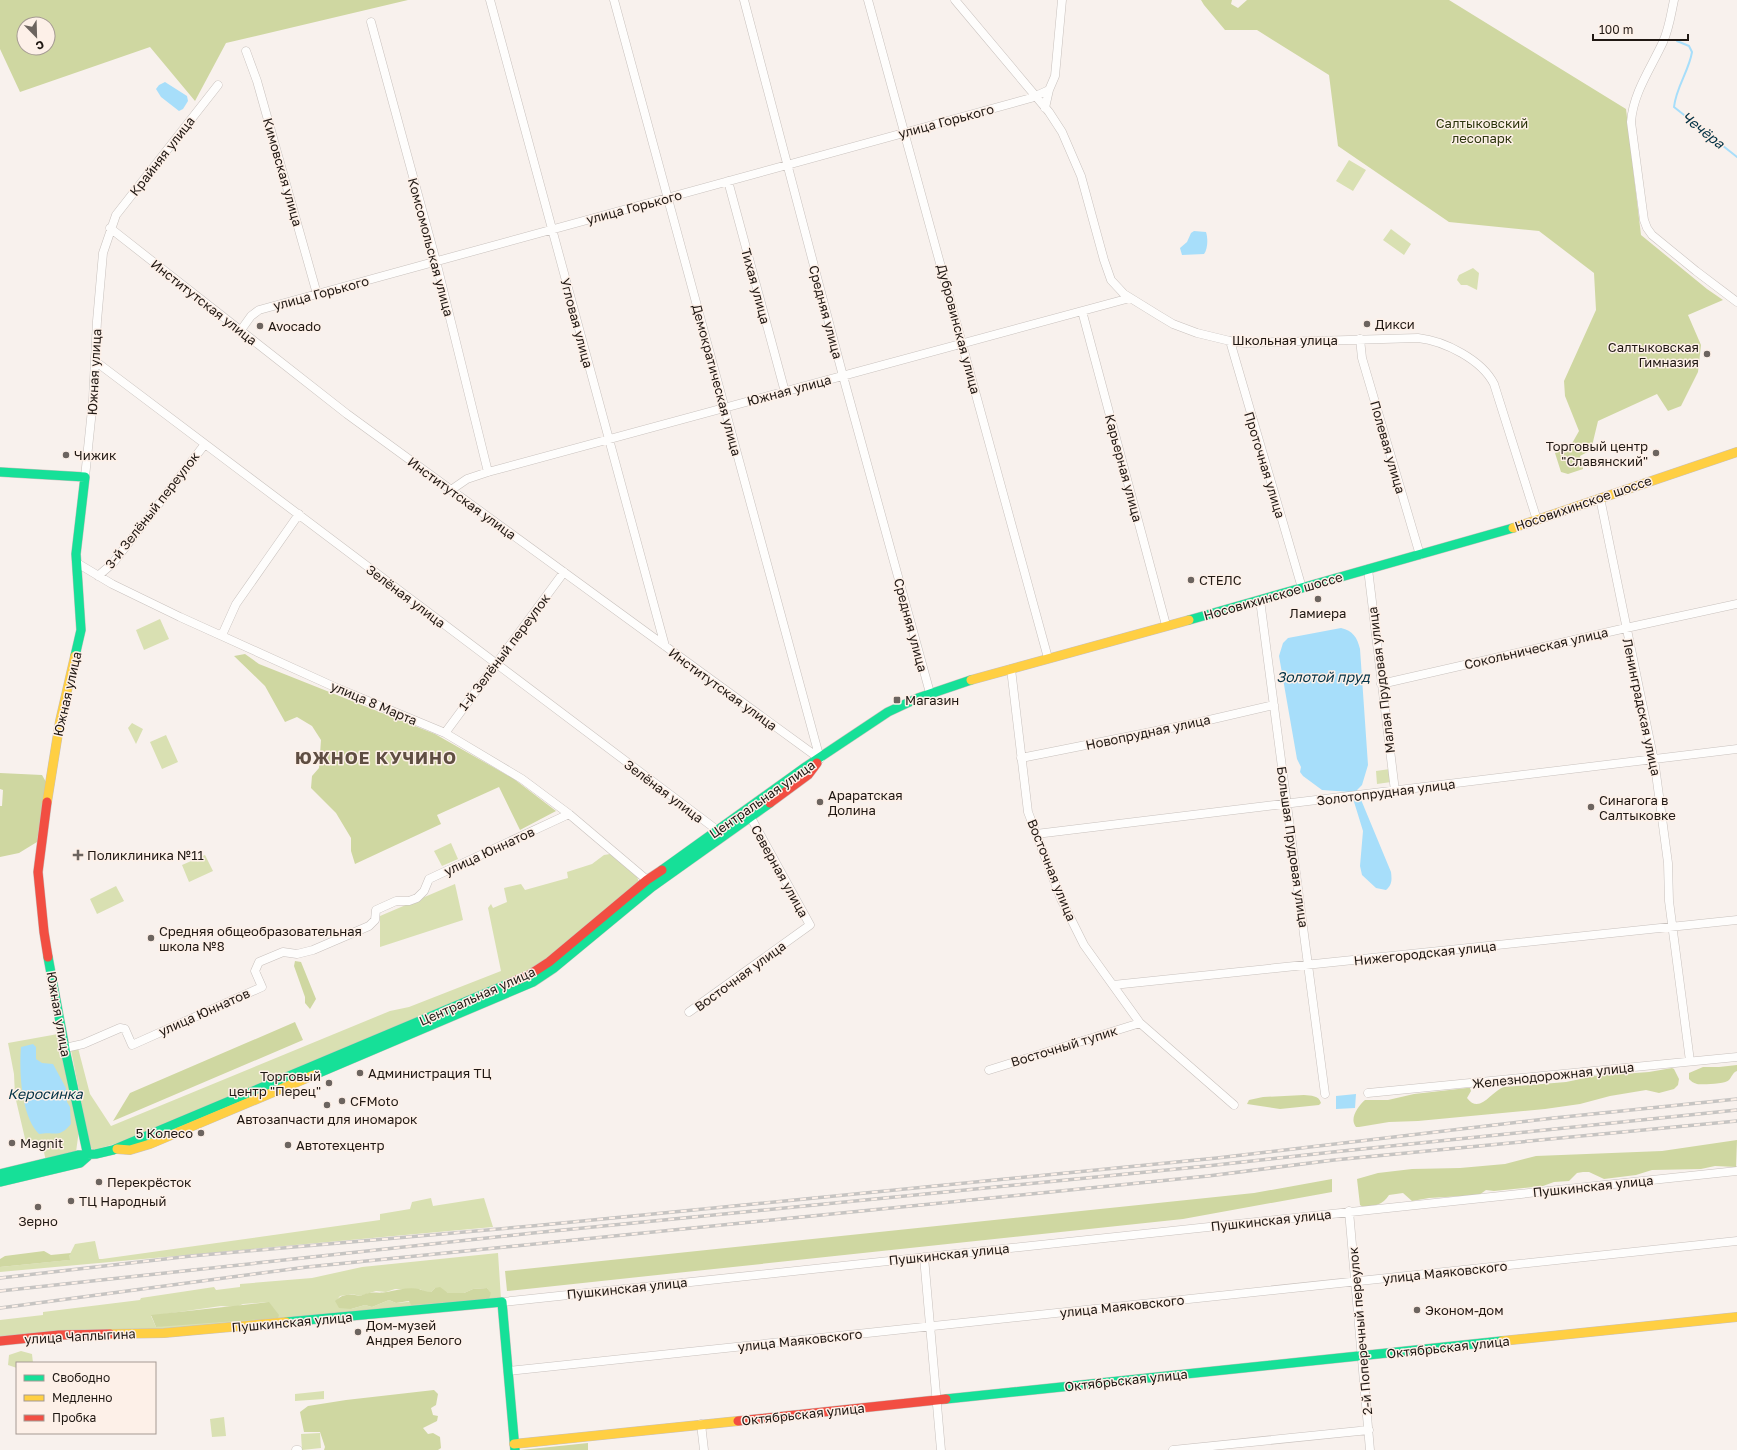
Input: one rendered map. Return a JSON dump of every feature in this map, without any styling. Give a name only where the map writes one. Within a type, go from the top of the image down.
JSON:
[{"type":"street","name":"Угловая улица","points":[[490,0],[665,646]]},
{"type":"street","name":"Демократическая улица","points":[[614,0],[820,760]]},
{"type":"street","name":"Средняя улица","points":[[744,0],[843,376],[930,693]]},
{"type":"street","name":"Дубровинская улица","points":[[868,0],[1048,658]]},
{"type":"street","points":[[1045,108],[1054,76],[1062,0]]},
{"type":"street","points":[[1674,0],[1664,40],[1634,100],[1632,112],[1631,122],[1644,220],[1652,235],[1737,302]]},
{"type":"street","name":"Школьная улица","points":[[958,1],[1045,108],[1062,132],[1081,176],[1109,275],[1114,285],[1130,298],[1185,330],[1230,342],[1269,343],[1407,338],[1435,341],[1456,351],[1485,370],[1494,384],[1502,404],[1537,520]]},
{"type":"street","name":"Комсомольская улица","points":[[371,22],[436,261],[488,472]]},
{"type":"street","name":"Кимовская улица","points":[[246,51],[257,81],[317,294]]},
{"type":"street","name":"Крайняя улица","points":[[110,228],[116,215],[218,85]]},
{"type":"street","name":"улица Горького","points":[[241,330],[251,316],[259,310],[1035,96],[1049,90]]},
{"type":"street","name":"Тихая улица","points":[[728,181],[785,392]]},
{"type":"street","name":"Институтская улица","points":[[110,228],[347,414],[820,760]]},
{"type":"street","name":"Южная улица","points":[[88,1156],[65,1048],[44,932],[38,872],[57,736],[81,630],[77,563],[78,534],[94,400],[95,361],[103,253],[110,228]]},
{"type":"street","name":"Южная улица","points":[[451,490],[467,479],[488,472],[1130,298]]},
{"type":"street","name":"Карьерная улица","points":[[1082,311],[1166,626]]},
{"type":"street","name":"Полевая улица","points":[[1360,339],[1362,358],[1420,555]]},
{"type":"street","name":"Проточная улица","points":[[1230,342],[1302,588]]},
{"type":"street","name":"Зелёная улица","points":[[95,361],[717,830]]},
{"type":"street","name":"3-й Зелёный переулок","points":[[98,576],[113,563],[205,444]]},
{"type":"street","name":"Носовихинское шоссе","points":[[820,760],[886,713],[930,693],[1048,658],[1420,555],[1537,520],[1682,469],[1737,452]]},
{"type":"street","points":[[0,472],[86,477]]},
{"type":"street","name":"Ленинградская улица","points":[[1600,498],[1654,759],[1667,856],[1672,927],[1690,1061]]},
{"type":"street","points":[[222,635],[236,604],[299,514]]},
{"type":"street","name":"улица 8 Марта","points":[[77,563],[98,576],[180,617],[339,689],[445,733],[522,779],[569,814],[647,880]]},
{"type":"street","name":"Малая Прудовая улица","points":[[1368,570],[1395,790]]},
{"type":"street","name":"1-й Зелёный переулок","points":[[445,733],[564,572]]},
{"type":"street","name":"Большая Прудовая улица","points":[[1260,600],[1309,965],[1324,1094]]},
{"type":"street","name":"Сокольническая улица","points":[[1381,684],[1737,604]]},
{"type":"street","name":"Восточная улица","points":[[1011,669],[1028,812],[1068,912],[1084,945],[1140,1023],[1234,1105]]},
{"type":"street","name":"Новопрудная улица","points":[[1021,758],[1189,725],[1274,705]]},
{"type":"street","name":"Золотопрудная улица","points":[[1036,834],[1737,749]]},
{"type":"street","name":"Центральная улица","points":[[0,1174],[78,1155],[88,1156],[118,1149],[128,1143],[284,1083],[533,982],[542,977],[652,887],[808,775],[820,760]]},
{"type":"street","name":"Центральная улица","points":[[284,1083],[529,975],[549,962],[647,880],[804,768],[820,760]]},
{"type":"street","name":"улица Юннатов","points":[[65,1048],[83,1044],[120,1028],[125,1029],[132,1045],[262,987],[255,971],[259,962],[283,952],[297,954],[314,950],[369,926],[375,920],[376,910],[396,901],[410,901],[418,898],[424,891],[429,879],[569,814]]},
{"type":"street","name":"Северная улица","points":[[750,816],[810,925]]},
{"type":"street","name":"Нижегородская улица","points":[[1112,985],[1737,920]]},
{"type":"street","name":"Восточная улица","points":[[689,1012],[810,925]]},
{"type":"street","name":"Восточный тупик","points":[[989,1070],[1140,1023]]},
{"type":"street","name":"Железнодорожная улица","points":[[1368,1093],[1737,1057]]},
{"type":"street","name":"Центральная улица","points":[[0,1182],[80,1163],[88,1156]]},
{"type":"street","name":"Пушкинская улица","points":[[160,1333],[502,1302],[924,1256],[1737,1171]]},
{"type":"street","name":"2-й Поперечный переулок","points":[[1350,1211],[1370,1450]]},
{"type":"street","name":"улица Маяковского","points":[[508,1372],[1737,1241]]},
{"type":"street","points":[[924,1256],[941,1450]]},
{"type":"street","points":[[502,1302],[514,1447]]},
{"type":"street","name":"Октябрьская улица","points":[[514,1447],[701,1424],[1737,1317]]},
{"type":"street","name":"улица Чаплыгина","points":[[0,1341],[59,1335],[160,1333]]},
{"type":"street","points":[[701,1424],[704,1450]]},
{"type":"street","points":[[1173,1450],[1369,1430]]},
{"type":"green space","points":[[0,0],[408,0],[226,43],[195,101],[150,47],[20,92],[0,49]]},
{"type":"green space","name":"Салтыковский лесопарк","points":[[1201,0],[1232,0],[1231,4],[1238,8],[1247,0],[1449,0],[1626,109],[1641,235],[1707,289],[1723,300],[1688,315],[1701,345],[1698,372],[1681,406],[1668,411],[1657,394],[1598,421],[1591,450],[1580,456],[1583,469],[1568,474],[1561,472],[1555,453],[1570,447],[1579,431],[1565,396],[1564,381],[1596,310],[1594,273],[1539,231],[1449,222],[1338,146],[1329,75],[1257,30],[1225,30]]},
{"type":"green space","points":[[1349,160],[1366,170],[1353,191],[1336,181]]},
{"type":"green space","points":[[1391,229],[1411,244],[1404,255],[1383,240]]},
{"type":"green space","points":[[1473,268],[1479,273],[1477,290],[1467,285],[1461,285],[1457,280],[1459,275]]},
{"type":"green space","points":[[160,619],[169,639],[144,650],[136,630]]},
{"type":"green space","points":[[245,654],[259,664],[435,734],[514,779],[556,811],[520,830],[499,787],[437,815],[441,824],[355,864],[351,851],[351,838],[336,813],[311,788],[312,776],[319,768],[321,740],[312,726],[297,717],[285,722],[265,686],[234,656]]},
{"type":"green space","points":[[132,723],[143,729],[136,744],[128,728]]},
{"type":"green space","points":[[166,735],[178,762],[162,769],[150,742]]},
{"type":"green space","points":[[1390,769],[1391,782],[1377,784],[1376,771]]},
{"type":"green space","points":[[0,773],[42,775],[46,782],[37,842],[19,853],[0,857],[0,806],[2,806],[3,790],[0,789]]},
{"type":"green space","points":[[451,843],[458,859],[442,866],[434,851]]},
{"type":"green space","points":[[610,854],[637,877],[639,882],[536,969],[146,1135],[94,1150],[90,1147],[71,1050],[78,1048],[90,1094],[111,1126],[390,1011],[409,1007],[501,971],[488,908],[491,904],[493,908],[507,902],[504,888],[521,884],[525,890],[568,878],[567,872],[592,864],[604,855]]},
{"type":"green space","points":[[205,855],[213,871],[189,882],[182,865]]},
{"type":"green space","points":[[455,884],[463,920],[380,947],[380,916]]},
{"type":"green space","points":[[116,886],[124,901],[97,914],[90,899]]},
{"type":"green space","points":[[295,961],[301,962],[316,999],[310,1009],[305,1003],[305,997],[294,966]]},
{"type":"green space","points":[[295,1022],[303,1040],[113,1121],[130,1093]]},
{"type":"green space","points":[[58,1034],[79,1130],[76,1152],[46,1161],[42,1144],[27,1147],[15,1096],[14,1074],[8,1043]]},
{"type":"green space","points":[[1737,1065],[1737,1071],[1727,1081],[1714,1084],[1697,1084],[1689,1079],[1689,1073],[1703,1067]]},
{"type":"green space","points":[[1672,1068],[1679,1079],[1678,1085],[1674,1089],[1659,1093],[1646,1090],[1610,1096],[1580,1104],[1545,1109],[1418,1121],[1389,1122],[1359,1127],[1356,1127],[1353,1120],[1357,1109],[1365,1100],[1388,1100],[1414,1094],[1470,1088],[1471,1091],[1467,1098],[1472,1103],[1476,1104],[1486,1100],[1499,1089],[1504,1087],[1566,1082],[1595,1076],[1649,1072]]},
{"type":"green space","points":[[1304,1095],[1317,1097],[1321,1103],[1319,1105],[1280,1109],[1247,1104],[1249,1100],[1263,1097]]},
{"type":"green space","points":[[1737,1140],[1736,1167],[1715,1166],[1701,1169],[1652,1170],[1636,1175],[1604,1179],[1589,1172],[1583,1172],[1577,1173],[1569,1181],[1554,1182],[1543,1186],[1494,1191],[1486,1190],[1479,1195],[1429,1198],[1412,1201],[1403,1193],[1389,1195],[1381,1203],[1374,1205],[1363,1207],[1360,1205],[1357,1179],[1378,1173],[1412,1169],[1460,1168],[1505,1164],[1536,1156],[1662,1151]]},
{"type":"green space","points":[[1332,1179],[1332,1192],[1183,1219],[507,1291],[505,1271],[1254,1193]]},
{"type":"green space","points":[[431,1198],[433,1206],[484,1198],[493,1227],[0,1272],[0,1267],[69,1260],[69,1256],[75,1244],[95,1241],[99,1259],[102,1259],[380,1220],[380,1214],[410,1209],[412,1202]]},
{"type":"green space","points":[[44,1251],[51,1255],[71,1253],[69,1256],[70,1260],[0,1267],[0,1259],[5,1256]]},
{"type":"green space","points":[[498,1253],[501,1299],[157,1330],[0,1338],[0,1320],[43,1315],[43,1312],[140,1300],[141,1298],[214,1287],[216,1290],[240,1287],[240,1284],[312,1278],[362,1267]],"holes":[[[435,1288],[448,1293],[464,1293],[473,1289],[487,1288],[491,1294],[396,1303],[389,1300],[372,1307],[365,1305],[351,1309],[336,1301],[340,1296],[352,1294],[360,1296],[376,1291],[386,1292],[395,1289],[420,1289],[425,1292],[431,1292]],[[269,1302],[156,1327],[151,1316],[221,1306],[236,1307],[243,1304]]]},
{"type":"green space","points":[[440,1287],[448,1293],[464,1293],[473,1289],[487,1288],[491,1293],[489,1299],[411,1305],[409,1301],[396,1303],[389,1300],[372,1307],[365,1305],[351,1309],[339,1308],[335,1301],[346,1295],[360,1296],[364,1294],[411,1288],[431,1292],[435,1288]]},
{"type":"green space","points":[[269,1302],[279,1315],[278,1318],[156,1327],[151,1315]]},
{"type":"green space","points":[[21,1351],[32,1354],[33,1362],[16,1362],[16,1368],[8,1365],[9,1355]]},
{"type":"green space","points":[[434,1390],[438,1394],[436,1405],[431,1408],[433,1415],[438,1416],[437,1421],[423,1428],[428,1434],[433,1433],[440,1437],[441,1448],[438,1450],[324,1450],[325,1447],[320,1432],[304,1432],[300,1412],[308,1406]]},
{"type":"green space","points":[[324,1391],[324,1399],[295,1401],[295,1394]]},
{"type":"green space","points":[[224,1417],[226,1436],[212,1437],[210,1419]]},
{"type":"green space","points":[[320,1433],[321,1448],[302,1450],[301,1434]]},
{"type":"green space","points":[[588,1443],[588,1450],[521,1450]]},
{"type":"water","points":[[165,82],[187,96],[188,101],[183,109],[179,111],[161,97],[156,89],[159,85]]},
{"type":"water","points":[[1194,231],[1206,232],[1207,243],[1204,254],[1182,255],[1180,248],[1187,242],[1191,233]]},
{"type":"water","name":"Золотой пруд","points":[[1341,628],[1354,635],[1360,649],[1368,765],[1362,785],[1357,790],[1391,872],[1391,882],[1386,890],[1376,888],[1362,875],[1360,866],[1363,831],[1351,792],[1322,790],[1300,772],[1301,767],[1297,759],[1279,656],[1283,643],[1288,638]]},
{"type":"water","name":"Керосинка","points":[[33,1044],[36,1047],[36,1059],[42,1063],[53,1064],[66,1088],[67,1102],[70,1107],[71,1124],[67,1129],[60,1133],[39,1134],[28,1116],[22,1093],[20,1068],[21,1047]]},
{"type":"water","points":[[1356,1094],[1355,1108],[1336,1109],[1336,1096]]},
{"type":"waterway","name":"Чечёра","points":[[1677,41],[1689,46],[1692,52],[1677,93],[1674,107],[1737,157]]},
{"type":"railway","points":[[0,1278],[191,1256],[532,1226],[1217,1158],[1554,1118],[1737,1099]]},
{"type":"railway","points":[[0,1291],[533,1233],[1207,1166],[1737,1110]]},
{"type":"railway","points":[[0,1308],[307,1267],[1208,1176],[1334,1160],[1737,1121]]},
{"type":"traffic: fast","points":[[0,472],[85,477],[76,554],[81,630],[75,656]]},
{"type":"traffic: fast","points":[[1189,620],[1513,528]]},
{"type":"traffic: fast","points":[[662,870],[804,768],[888,712],[918,698],[971,680]]},
{"type":"traffic: fast","points":[[314,1075],[533,982],[554,968],[652,887],[770,803]]},
{"type":"traffic: fast","points":[[48,957],[66,1054],[88,1156]]},
{"type":"traffic: fast","points":[[0,1174],[78,1155],[96,1154],[113,1150],[510,983]]},
{"type":"traffic: fast","points":[[0,1182],[80,1163],[88,1156]]},
{"type":"traffic: fast","points":[[286,1322],[502,1302],[515,1450]]},
{"type":"traffic: fast","points":[[946,1399],[1502,1341]]},
{"type":"traffic: slow","points":[[1513,528],[1737,452]]},
{"type":"traffic: slow","points":[[971,680],[1189,620]]},
{"type":"traffic: slow","points":[[47,802],[60,721],[75,656]]},
{"type":"traffic: slow","points":[[117,1149],[130,1150],[150,1144],[314,1075]]},
{"type":"traffic: slow","points":[[1502,1341],[1737,1317]]},
{"type":"traffic: slow","points":[[110,1334],[164,1333],[286,1322]]},
{"type":"traffic: slow","points":[[514,1444],[738,1421]]},
{"type":"traffic: jam","points":[[770,803],[808,775],[817,763]]},
{"type":"traffic: jam","points":[[47,802],[38,872],[48,957]]},
{"type":"traffic: jam","points":[[510,983],[529,975],[549,962],[647,880],[662,870]]},
{"type":"traffic: jam","points":[[0,1341],[59,1335],[110,1334]]},
{"type":"traffic: jam","points":[[738,1421],[946,1399]]},
{"type":"place","name":"Дикси","points":[[1367,324]]},
{"type":"place","name":"Avocado","points":[[260,326]]},
{"type":"place","name":"Салтыковская Гимназия","points":[[1707,354]]},
{"type":"place","name":"Торговый центр \"Славянский\"","points":[[1656,453]]},
{"type":"place","name":"Чижик","points":[[66,455]]},
{"type":"place","name":"СТЕЛС","points":[[1191,580]]},
{"type":"place","name":"Ламиера","points":[[1318,599]]},
{"type":"place","name":"Магазин","points":[[897,700]]},
{"type":"place","name":"Араратская Долина","points":[[820,802]]},
{"type":"place","name":"Синагога в Салтыковке","points":[[1591,807]]},
{"type":"place","name":"Поликлиника №11","points":[[78,855]]},
{"type":"place","name":"Средняя общеобразовательная школа №8","points":[[151,938]]},
{"type":"place","name":"Администрация ТЦ","points":[[360,1073]]},
{"type":"place","name":"Торговый центр \"Перец\"","points":[[329,1083]]},
{"type":"place","name":"CFMoto","points":[[342,1101]]},
{"type":"place","name":"Автозапчасти для иномарок","points":[[327,1105]]},
{"type":"place","name":"5 Колесо","points":[[201,1133]]},
{"type":"place","name":"Magnit","points":[[12,1143]]},
{"type":"place","name":"Автотехцентр","points":[[288,1145]]},
{"type":"place","name":"Перекрёсток","points":[[99,1182]]},
{"type":"place","name":"ТЦ Народный","points":[[71,1201]]},
{"type":"place","name":"Зерно","points":[[38,1207]]},
{"type":"place","name":"Эконом-дом","points":[[1417,1310]]},
{"type":"place","name":"Дом-музей Андрея Белого","points":[[358,1332]]},
{"type":"district","name":"ЮЖНОЕ КУЧИНО","points":[[376,758]]}]
